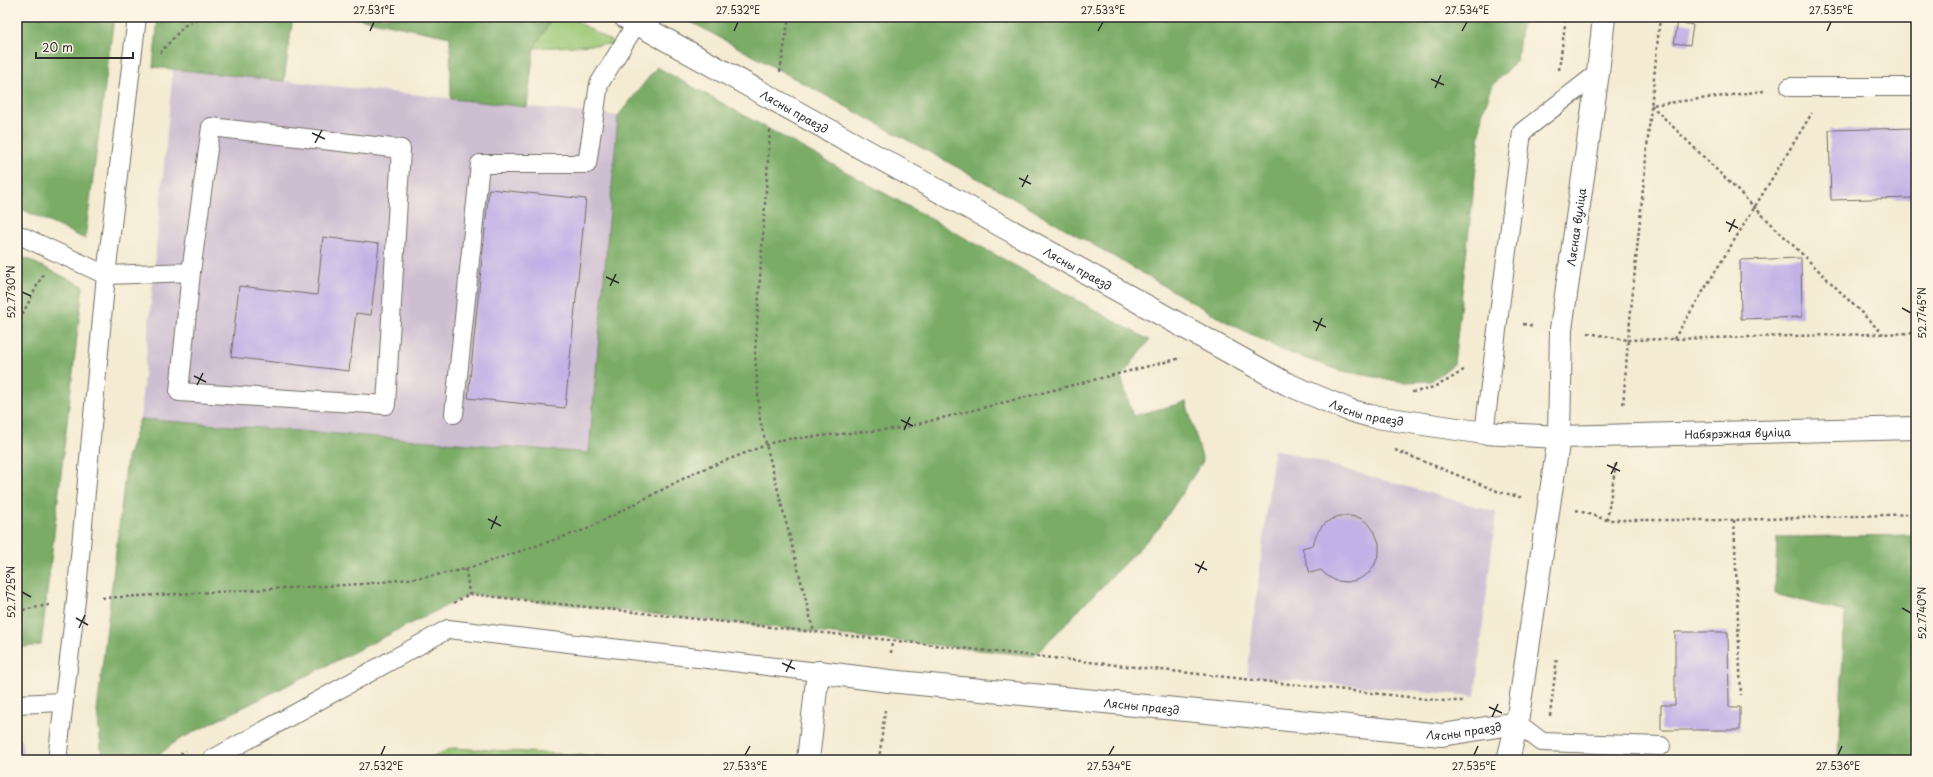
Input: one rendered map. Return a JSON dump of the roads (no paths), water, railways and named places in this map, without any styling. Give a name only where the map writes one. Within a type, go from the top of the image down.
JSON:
[{"type":"street","name":"Лясная вуліца","points":[[1517,723],[1548,502],[1559,438],[1561,329],[1598,73],[1604,17]]},
{"type":"street","name":"Лясны праезд","points":[[631,20],[1287,384],[1349,410],[1370,416],[1484,433],[1559,438]]},
{"type":"street","name":"Набярэжная вуліца","points":[[1559,438],[1916,428]]},
{"type":"street","name":"Лясны праезд","points":[[818,672],[889,681],[1442,735],[1517,723],[1508,760]]},
{"type":"street","points":[[808,760],[818,672]]},
{"type":"lane","points":[[59,760],[58,752],[62,702],[76,600],[106,275],[137,17]]},
{"type":"lane","points":[[454,414],[480,164],[587,164],[599,84],[631,20]]},
{"type":"lane","points":[[1484,433],[1522,132],[1598,73]]},
{"type":"lane","points":[[1790,87],[1916,87]]},
{"type":"lane","points":[[211,127],[401,149],[386,405],[179,392],[192,272],[211,127]]},
{"type":"lane","points":[[17,234],[106,275],[192,272]]},
{"type":"lane","points":[[211,760],[448,629],[818,672]]},
{"type":"lane","points":[[17,704],[62,702]]},
{"type":"lane","points":[[1517,723],[1542,742],[1661,746]]}]
